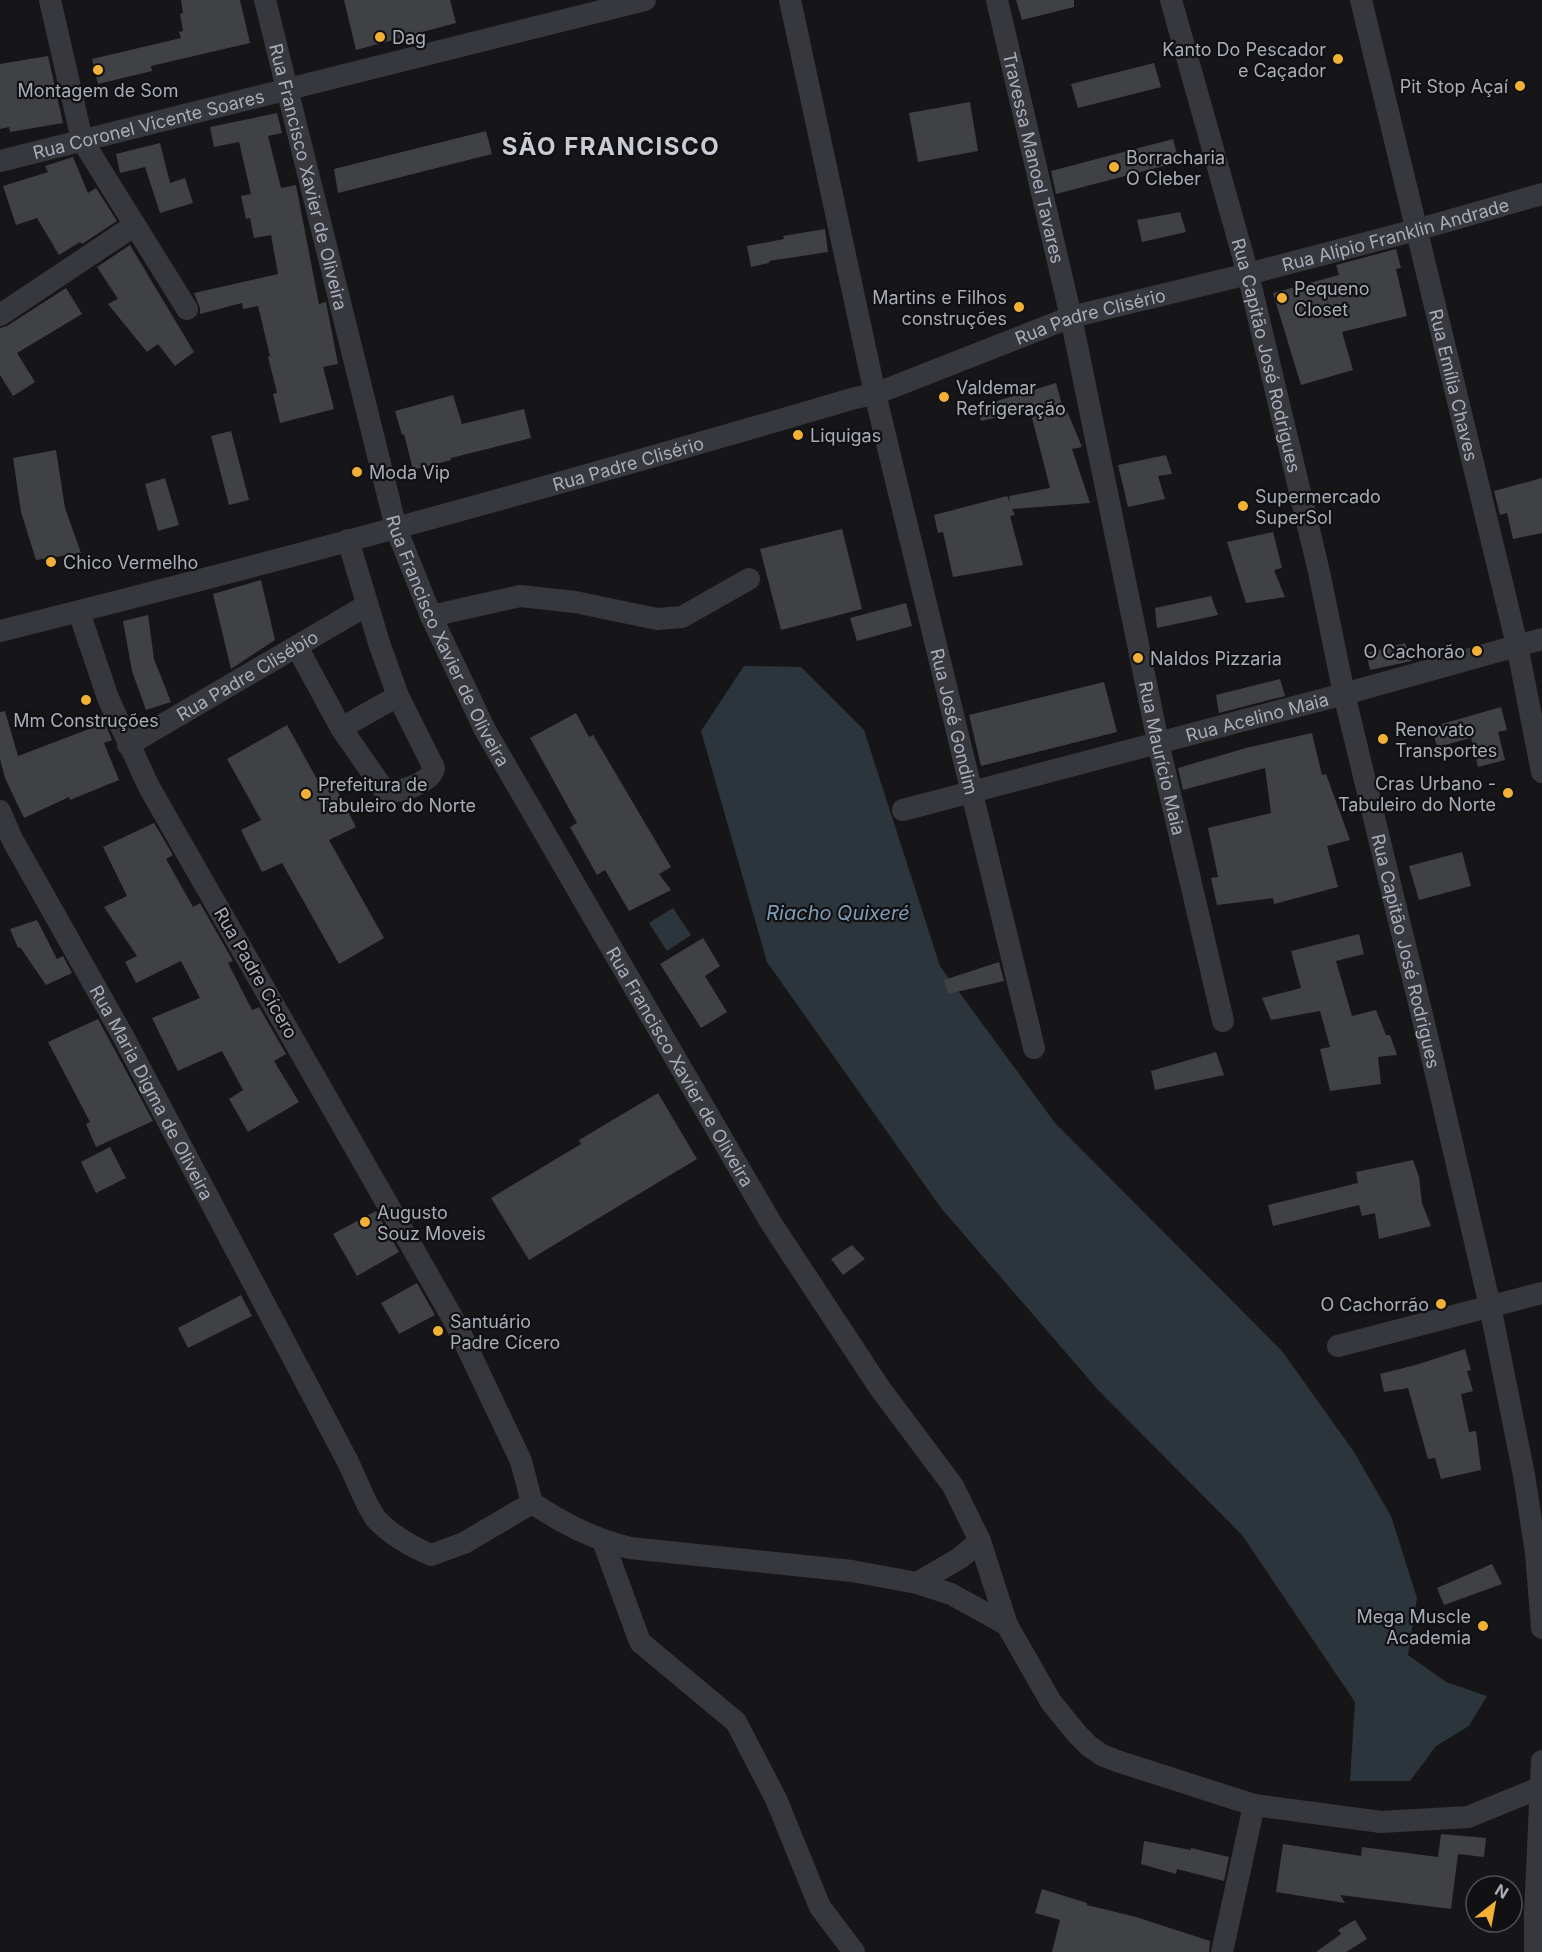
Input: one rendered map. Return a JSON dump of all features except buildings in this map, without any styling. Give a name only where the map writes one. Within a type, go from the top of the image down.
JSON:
[{"type":"street","points":[[50,0],[82,140],[187,309]]},
{"type":"street","name":"Rua Francisco Xavier de Oliveira","points":[[266,0],[396,528],[431,616],[491,740],[771,1223],[879,1387],[953,1486],[980,1541],[1007,1625],[1051,1702],[1077,1734],[1102,1755],[1254,1805],[1381,1822],[1448,1820],[1468,1817],[1542,1787]]},
{"type":"street","name":"Rua Coronel Vicente Soares","points":[[0,161],[645,0]]},
{"type":"street","name":"Rua José Gondim","points":[[790,0],[875,394],[1034,1048]]},
{"type":"street","name":"Travessa Manoel Tavares","points":[[997,0],[1071,317]]},
{"type":"street","name":"Rua Capitão José Rodrigues","points":[[1171,0],[1248,274],[1319,572],[1344,694],[1490,1306],[1531,1520],[1542,1628]]},
{"type":"street","name":"Rua Emília Chaves","points":[[1360,0],[1517,645],[1542,772]]},
{"type":"street","name":"Rua Alípio Franklin Andrade","points":[[1248,274],[1542,194]]},
{"type":"street","points":[[0,315],[135,225]]},
{"type":"street","name":"Rua Padre Clisério","points":[[0,631],[396,528],[875,394],[1071,317],[1248,274]]},
{"type":"street","name":"Rua Maurício Maia","points":[[1071,317],[1158,742],[1223,1022]]},
{"type":"street","points":[[297,647],[341,728],[384,790],[395,793],[429,779],[434,773],[434,768],[398,696],[380,646],[348,540]]},
{"type":"street","points":[[431,616],[520,596],[575,602],[657,619],[682,617],[748,579]]},
{"type":"street","name":"Rua Padre Clisébio","points":[[128,745],[367,605]]},
{"type":"street","name":"Rua Padre Cícero","points":[[79,612],[108,698],[128,745],[166,818],[456,1324],[521,1461],[532,1503]]},
{"type":"street","name":"Rua Acelino Maia","points":[[903,810],[1344,694],[1542,639]]},
{"type":"street","points":[[341,728],[398,696]]},
{"type":"street","name":"Rua Maria Digma de Oliveira","points":[[0,811],[12,839],[123,1036],[376,1519],[387,1531],[408,1545],[431,1555],[464,1543],[532,1503]]},
{"type":"street","points":[[1338,1346],[1542,1293]]},
{"type":"street","points":[[532,1503],[569,1527],[603,1541],[630,1548],[852,1571],[917,1582],[960,1598],[1007,1625]]},
{"type":"street","points":[[603,1541],[640,1642],[736,1722],[776,1799],[820,1906],[854,1952]]},
{"type":"street","points":[[917,1582],[960,1558],[980,1541]]},
{"type":"street","points":[[1535,1952],[1542,1761]]},
{"type":"street","points":[[1222,1952],[1254,1805]]},
{"type":"water","name":"Riacho Quixeré","points":[[744,666],[801,667],[864,730],[940,966],[1055,1123],[1282,1351],[1354,1452],[1391,1516],[1417,1598],[1408,1655],[1446,1682],[1487,1696],[1469,1726],[1436,1746],[1410,1781],[1350,1781],[1355,1702],[1242,1535],[1099,1391],[941,1208],[767,962],[701,731]]},
{"type":"water","points":[[673,908],[691,935],[667,951],[649,923]]},
{"type":"place","name":"Dag","points":[[380,37]]},
{"type":"place","name":"Kanto Do Pescador e Caçador","points":[[1338,59]]},
{"type":"place","name":"Montagem de Som","points":[[98,70]]},
{"type":"place","name":"Pit Stop Açaí","points":[[1520,86]]},
{"type":"place","name":"Borracharia O Cleber","points":[[1114,167]]},
{"type":"place","name":"Pequeno Closet","points":[[1282,298]]},
{"type":"place","name":"Martins e Filhos construções","points":[[1019,307]]},
{"type":"place","name":"Valdemar Refrigeração","points":[[944,397]]},
{"type":"place","name":"Liquigas","points":[[798,435]]},
{"type":"place","name":"Moda Vip","points":[[357,472]]},
{"type":"place","name":"Supermercado SuperSol","points":[[1243,506]]},
{"type":"place","name":"Chico Vermelho","points":[[51,562]]},
{"type":"place","name":"O Cachorão","points":[[1477,651]]},
{"type":"place","name":"Naldos Pizzaria","points":[[1138,658]]},
{"type":"place","name":"Mm Construções","points":[[86,700]]},
{"type":"place","name":"Renovato Transportes","points":[[1383,739]]},
{"type":"place","name":"Cras Urbano - Tabuleiro do Norte","points":[[1508,793]]},
{"type":"place","name":"Prefeitura de Tabuleiro do Norte","points":[[306,794]]},
{"type":"place","name":"Augusto Souz Moveis","points":[[365,1222]]},
{"type":"place","name":"O Cachorrão","points":[[1441,1304]]},
{"type":"place","name":"Santuário Padre Cícero","points":[[438,1331]]},
{"type":"place","name":"Mega Muscle Academia","points":[[1483,1626]]},
{"type":"district","name":"SÃO FRANCISCO","points":[[611,146]]}]
